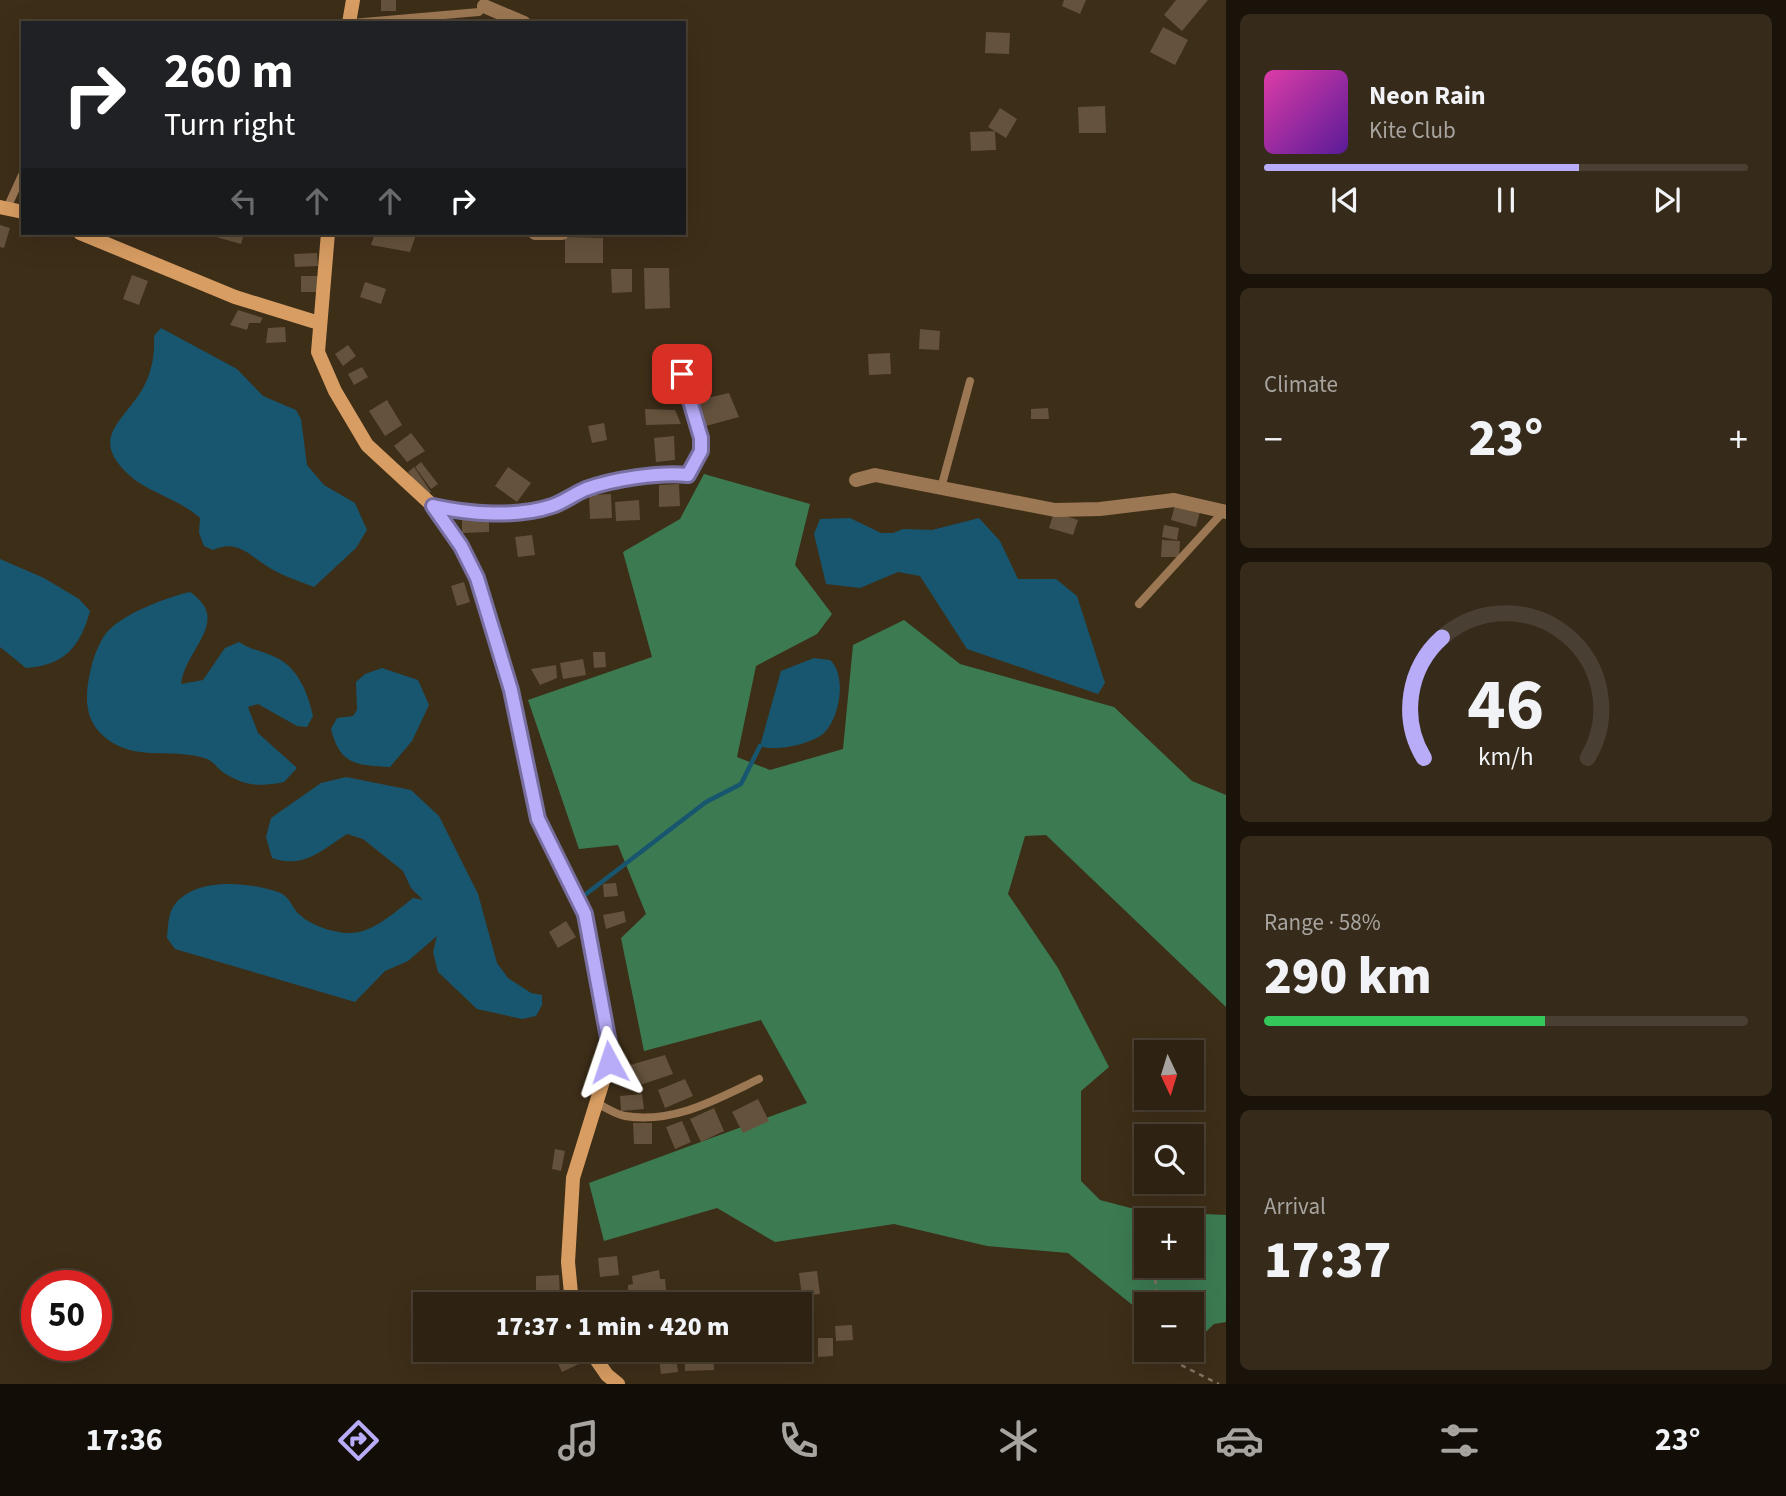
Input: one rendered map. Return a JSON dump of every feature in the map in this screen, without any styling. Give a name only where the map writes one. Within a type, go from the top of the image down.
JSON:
[{"type":"main road","points":[[350,21],[353,0]]},
{"type":"main road","points":[[85,235],[235,296],[319,323]]},
{"type":"main road","points":[[325,235],[318,352],[335,391],[367,445],[433,506],[461,546],[477,578],[511,690],[538,819],[585,914],[609,1043],[609,1062],[573,1178],[568,1262],[571,1292]]},
{"type":"main road","points":[[598,1362],[618,1384]]},
{"type":"street","points":[[484,3],[520,21]]},
{"type":"street","points":[[433,506],[465,513],[513,512],[551,507],[587,489],[668,473],[688,475]]},
{"type":"street","points":[[856,480],[875,475],[1055,510],[1100,509],[1174,500],[1225,512]]},
{"type":"lane","points":[[373,21],[479,12],[484,3]]},
{"type":"lane","points":[[4,208],[21,177]]},
{"type":"lane","points":[[682,374],[701,438],[701,451],[688,475]]},
{"type":"lane","points":[[941,488],[970,381]]},
{"type":"lane","points":[[1139,604],[1225,512]]},
{"type":"lane","points":[[596,1103],[623,1116],[656,1117],[691,1111],[759,1079]]},
{"type":"path","points":[[1178,1362],[1219,1384]]},
{"type":"green space","points":[[704,474],[810,504],[795,565],[832,614],[817,634],[756,666],[737,757],[770,770],[843,749],[853,645],[904,620],[960,664],[1114,707],[1192,781],[1226,795],[1226,1007],[1046,835],[1025,836],[1008,894],[1058,968],[1109,1067],[1081,1091],[1081,1181],[1100,1200],[1134,1209],[1134,1278],[1204,1278],[1204,1214],[1226,1215],[1226,1322],[1214,1324],[1204,1334],[1204,1292],[1134,1292],[1134,1306],[1068,1253],[987,1246],[894,1224],[775,1242],[717,1208],[604,1241],[589,1183],[807,1103],[761,1020],[644,1051],[621,938],[646,914],[618,845],[579,849],[528,700],[652,657],[623,552],[680,519]]},
{"type":"water","points":[[161,328],[237,369],[263,396],[296,410],[301,419],[307,465],[324,485],[355,503],[367,530],[356,548],[314,587],[277,572],[239,548],[231,546],[213,550],[204,546],[199,533],[200,518],[136,480],[116,460],[111,449],[114,429],[146,382],[152,363],[154,336]]},
{"type":"water","points":[[850,518],[881,533],[893,533],[903,529],[932,530],[979,518],[1000,541],[1018,579],[1056,579],[1077,596],[1105,683],[1098,694],[967,649],[920,576],[898,572],[860,588],[826,584],[814,534],[820,519]]},
{"type":"water","points":[[0,559],[44,578],[79,599],[90,611],[76,644],[61,658],[26,668],[0,647]]},
{"type":"water","points":[[190,592],[202,603],[207,613],[207,624],[181,684],[203,680],[225,648],[239,642],[283,661],[296,674],[305,690],[313,716],[307,727],[297,726],[258,704],[248,707],[258,733],[297,768],[284,782],[267,785],[246,783],[224,773],[207,759],[124,748],[103,735],[91,718],[87,698],[89,676],[105,634],[115,624],[135,612]]},
{"type":"water","points":[[814,658],[830,660],[838,676],[839,696],[830,726],[818,737],[802,744],[775,748],[760,746],[781,671]]},
{"type":"water","points":[[382,668],[418,680],[429,705],[412,741],[390,767],[351,761],[339,750],[331,729],[337,718],[353,716],[357,710],[356,682],[365,674]]},
{"type":"water","points":[[346,777],[411,790],[439,816],[478,894],[497,963],[508,978],[531,993],[542,995],[542,1005],[536,1016],[522,1019],[477,1009],[438,972],[433,952],[437,936],[408,961],[385,971],[355,1002],[175,949],[167,938],[173,907],[182,897],[207,886],[237,884],[278,892],[286,897],[304,919],[343,933],[366,930],[383,921],[413,898],[423,900],[411,888],[403,871],[363,839],[347,834],[302,860],[283,861],[272,858],[266,837],[271,818],[321,783]]},
{"type":"building","points":[[381,0],[396,0],[396,11],[381,11]]},
{"type":"building","points":[[1064,0],[1086,0],[1080,14],[1062,6]]},
{"type":"building","points":[[1176,0],[1208,0],[1182,31],[1164,15]]},
{"type":"building","points":[[1163,27],[1188,40],[1175,65],[1150,52]]},
{"type":"building","points":[[986,32],[1010,33],[1009,54],[985,53]]},
{"type":"building","points":[[1105,106],[1106,133],[1079,133],[1078,107]]},
{"type":"building","points":[[1000,108],[1017,119],[1006,138],[988,127]]},
{"type":"building","points":[[995,131],[996,150],[971,151],[970,132]]},
{"type":"building","points":[[0,225],[10,228],[4,248],[0,247]]},
{"type":"building","points":[[217,235],[243,235],[241,244],[216,237]]},
{"type":"building","points":[[374,235],[416,235],[410,252],[371,245]]},
{"type":"building","points":[[565,237],[603,238],[603,263],[565,263]]},
{"type":"building","points":[[317,253],[318,266],[295,267],[294,254]]},
{"type":"building","points":[[644,268],[669,268],[670,308],[645,309]]},
{"type":"building","points":[[611,269],[632,269],[632,292],[612,293]]},
{"type":"building","points":[[132,275],[148,281],[139,305],[123,299]]},
{"type":"building","points":[[301,276],[318,276],[319,292],[301,292]]},
{"type":"building","points":[[365,282],[386,289],[381,304],[360,297]]},
{"type":"building","points":[[238,310],[263,318],[260,323],[249,323],[247,330],[230,325]]},
{"type":"building","points":[[285,327],[286,342],[266,343],[268,328]]},
{"type":"building","points":[[920,329],[940,331],[939,350],[919,349]]},
{"type":"building","points":[[348,345],[356,356],[343,366],[335,354]]},
{"type":"building","points":[[890,353],[891,374],[869,375],[868,354]]},
{"type":"building","points":[[362,367],[368,377],[354,385],[348,374]]},
{"type":"building","points":[[729,393],[739,417],[706,426],[698,400]]},
{"type":"building","points":[[387,400],[402,425],[385,436],[369,411]]},
{"type":"building","points":[[1048,408],[1049,419],[1031,419],[1031,409]]},
{"type":"building","points":[[645,409],[675,410],[681,424],[646,425]]},
{"type":"building","points":[[604,423],[607,440],[592,443],[588,426]]},
{"type":"building","points":[[411,433],[425,451],[407,462],[394,446]]},
{"type":"building","points":[[674,436],[675,460],[656,462],[654,438]]},
{"type":"building","points":[[421,462],[438,484],[431,489],[415,467]]},
{"type":"building","points":[[414,467],[431,492],[425,496],[408,472]]},
{"type":"building","points":[[508,467],[531,483],[517,502],[495,486]]},
{"type":"building","points":[[679,484],[680,506],[659,507],[659,485]]},
{"type":"building","points":[[611,494],[612,518],[590,519],[589,495]]},
{"type":"building","points":[[639,500],[640,520],[616,521],[615,502]]},
{"type":"building","points":[[1176,501],[1201,507],[1196,527],[1171,520]]},
{"type":"building","points":[[1054,512],[1078,520],[1073,535],[1049,528]]},
{"type":"building","points":[[489,519],[489,532],[462,533],[462,520]]},
{"type":"building","points":[[1164,525],[1179,528],[1177,540],[1162,537]]},
{"type":"building","points":[[532,535],[535,555],[518,557],[515,537]]},
{"type":"building","points":[[1162,540],[1180,541],[1179,557],[1161,557]]},
{"type":"building","points":[[464,582],[470,602],[457,606],[451,586]]},
{"type":"building","points":[[593,652],[605,652],[606,667],[594,668]]},
{"type":"building","points":[[583,659],[586,675],[563,679],[560,663]]},
{"type":"building","points":[[556,665],[557,678],[540,685],[531,669]]},
{"type":"building","points":[[616,883],[618,896],[604,897],[603,884]]},
{"type":"building","points":[[624,911],[626,922],[606,929],[603,915]]},
{"type":"building","points":[[566,921],[576,937],[558,948],[549,932]]},
{"type":"building","points":[[665,1055],[673,1074],[640,1085],[630,1065]]},
{"type":"building","points":[[685,1079],[693,1096],[665,1108],[658,1090]]},
{"type":"building","points":[[642,1094],[644,1109],[621,1111],[620,1096]]},
{"type":"building","points":[[758,1099],[769,1121],[743,1133],[732,1112]]},
{"type":"building","points":[[714,1108],[724,1131],[701,1142],[690,1119]]},
{"type":"building","points":[[682,1121],[691,1142],[675,1149],[666,1127]]},
{"type":"building","points":[[633,1123],[652,1123],[652,1144],[634,1144]]},
{"type":"building","points":[[555,1149],[565,1151],[561,1171],[552,1169]]},
{"type":"building","points":[[617,1256],[619,1275],[600,1277],[598,1258]]},
{"type":"building","points":[[659,1270],[660,1279],[665,1279],[666,1290],[628,1292],[628,1285],[633,1284],[632,1276]]},
{"type":"building","points":[[817,1271],[820,1294],[801,1292],[799,1273]]},
{"type":"building","points":[[559,1275],[560,1292],[536,1292],[536,1276]]},
{"type":"building","points":[[852,1325],[853,1340],[836,1341],[835,1326]]},
{"type":"building","points":[[818,1338],[833,1338],[833,1356],[818,1357]]},
{"type":"building","points":[[557,1362],[583,1362],[562,1372]]},
{"type":"building","points":[[660,1362],[677,1362],[678,1372],[661,1374]]},
{"type":"building","points":[[685,1362],[714,1362],[714,1370],[685,1371]]},
{"type":"waterway","points":[[586,894],[706,802],[741,784],[760,746]]},
{"type":"route","points":[[609,1062],[609,1043],[585,914],[538,819],[511,690],[477,578],[461,546],[433,506],[465,513],[513,512],[551,507],[587,489],[668,473],[688,475],[701,451],[701,438],[682,374]]}]
